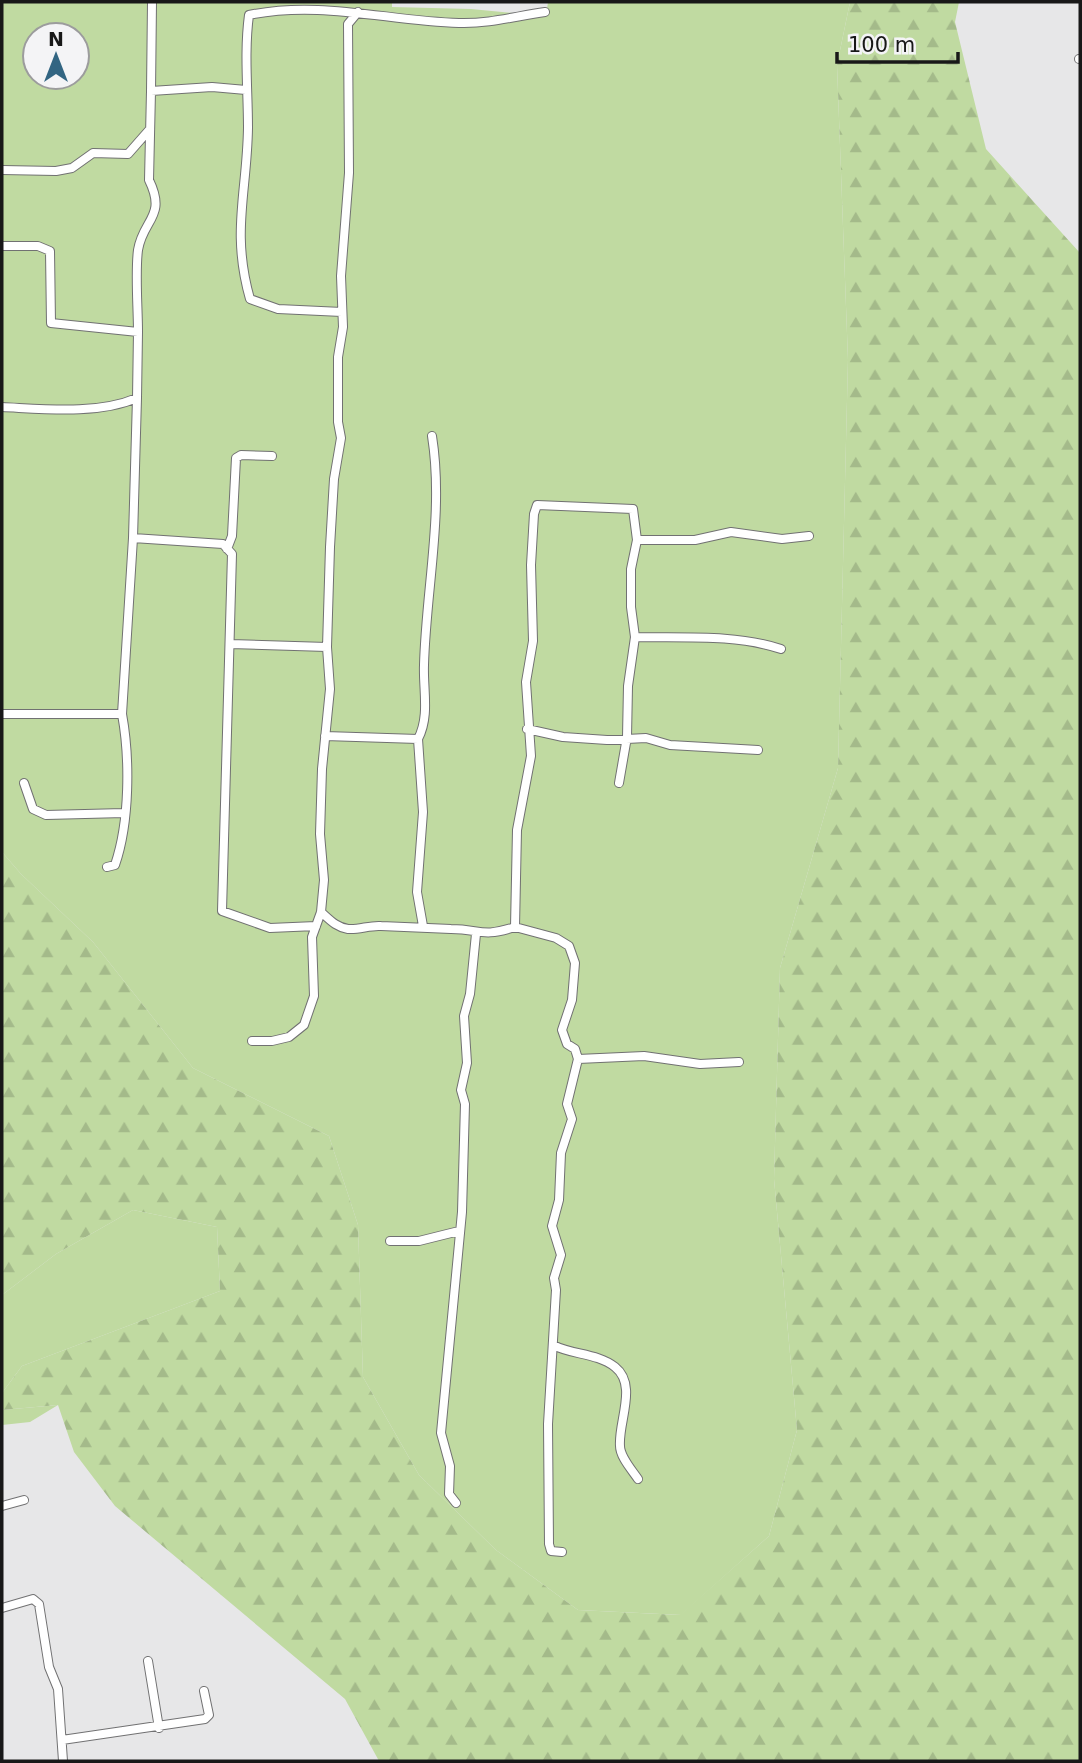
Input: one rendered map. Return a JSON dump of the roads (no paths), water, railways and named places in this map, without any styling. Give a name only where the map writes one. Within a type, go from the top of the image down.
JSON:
[{"type":"street","points":[[107,867],[115,865],[119,853],[129,756],[122,713],[133,538],[138,253],[142,234],[155,216],[155,192],[149,180],[152,2]]},
{"type":"street","points":[[342,312],[278,309],[250,299],[241,267],[239,225],[248,127],[246,90],[249,15],[281,9],[358,12],[457,23],[491,22],[545,12]]},
{"type":"street","points":[[251,1041],[272,1041],[289,1037],[304,1025],[314,996],[312,937],[321,912],[324,880],[320,834],[322,769],[330,689],[327,647],[334,479],[341,438],[337,397],[338,358],[343,327],[341,276],[349,173],[348,24],[358,12]]},
{"type":"street","points":[[151,91],[212,87],[246,90]]},
{"type":"street","points":[[2,170],[56,171],[72,168],[93,153],[128,154],[150,130]]},
{"type":"street","points":[[2,246],[38,246],[50,251],[51,323],[138,332]]},
{"type":"street","points":[[2,407],[112,406],[137,398]]},
{"type":"street","points":[[423,926],[417,892],[423,812],[418,739],[425,707],[424,666],[436,506],[432,436]]},
{"type":"street","points":[[227,549],[232,536],[236,458],[241,455],[272,456]]},
{"type":"street","points":[[515,927],[517,830],[531,756],[527,729],[526,682],[533,641],[534,514],[537,505],[633,509],[637,540],[631,569],[635,637],[628,686],[627,737],[619,783]]},
{"type":"street","points":[[637,540],[695,540],[732,532],[782,539],[809,536]]},
{"type":"street","points":[[133,538],[223,544],[232,554],[222,911],[270,928],[316,926]]},
{"type":"street","points":[[635,637],[722,640],[765,644],[781,649]]},
{"type":"street","points":[[230,643],[327,647]]},
{"type":"street","points":[[2,714],[122,713]]},
{"type":"street","points":[[527,729],[564,737],[607,740],[627,737],[704,748],[758,750]]},
{"type":"street","points":[[325,736],[418,739]]},
{"type":"street","points":[[24,783],[33,809],[46,815],[124,813]]},
{"type":"street","points":[[321,912],[335,925],[347,929],[378,925],[423,926],[494,934],[515,927],[556,938],[569,946],[575,963],[575,982],[562,1030],[567,1044],[575,1049],[578,1059],[567,1104],[572,1119],[561,1153],[559,1200],[552,1226],[561,1255],[554,1279],[556,1290],[548,1424],[549,1544],[551,1551],[562,1552]]},
{"type":"street","points":[[456,1503],[449,1494],[450,1466],[441,1433],[465,1180],[466,1104],[461,1090],[467,1049],[464,1016],[470,993],[476,934]]},
{"type":"street","points":[[578,1059],[584,1056],[653,1057],[700,1064],[739,1062]]},
{"type":"street","points":[[390,1241],[419,1241],[459,1231]]},
{"type":"street","points":[[553,1345],[569,1353],[594,1357],[614,1366],[624,1377],[626,1395],[620,1449],[638,1479]]},
{"type":"street","points":[[2,1506],[24,1500]]},
{"type":"street","points":[[2,1608],[23,1601],[33,1600],[39,1604],[49,1667],[58,1689],[64,1761]]},
{"type":"street","points":[[148,1661],[159,1728]]},
{"type":"street","points":[[62,1740],[205,1720],[209,1715],[204,1691]]}]
